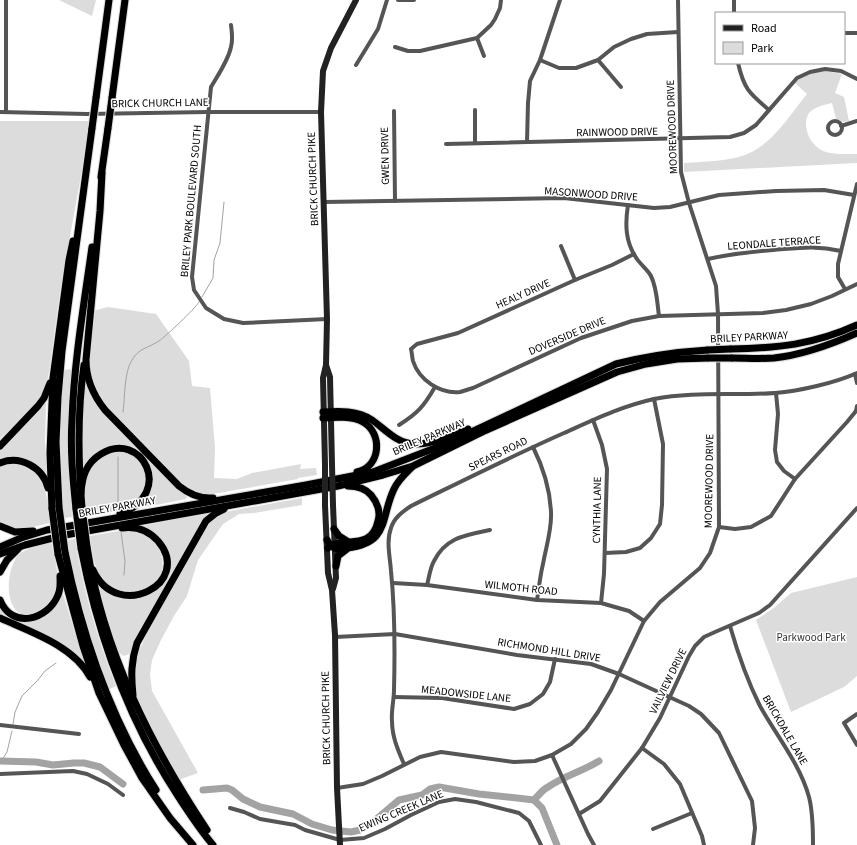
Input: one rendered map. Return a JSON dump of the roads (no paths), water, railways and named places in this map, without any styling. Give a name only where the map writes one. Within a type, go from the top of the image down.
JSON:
[{"type":"highway","points":[[109,0],[62,351],[56,442],[56,508],[62,553],[81,621],[99,675],[132,748],[153,784],[193,845]]},
{"type":"highway","points":[[125,0],[74,386],[72,450],[93,605],[102,638],[124,696],[148,745],[166,778],[190,814],[214,845]]},
{"type":"highway","points":[[102,173],[86,369],[90,386],[100,403],[125,431],[187,492],[202,498],[241,496]]},
{"type":"highway","points":[[51,498],[50,453],[52,378],[69,260],[84,186]]},
{"type":"highway","name":"BRILEY PARKWAY","points":[[0,547],[47,530],[373,472],[448,443],[616,364],[676,352],[792,346],[812,342],[857,325]]},
{"type":"highway","name":"BRILEY PARKWAY","points":[[0,554],[24,545],[90,530],[338,486],[383,475],[413,466],[482,432],[617,372],[646,364],[677,359],[774,358],[814,350],[857,333]]},
{"type":"highway","points":[[81,493],[78,459],[80,386],[88,337]]},
{"type":"highway","points":[[0,446],[38,406],[44,398],[52,378]]},
{"type":"highway","points":[[327,414],[360,414],[372,420],[389,434],[404,442],[414,444],[431,442],[504,416]]},
{"type":"highway","points":[[306,485],[318,480],[360,472],[372,463],[376,456],[377,440],[368,426],[361,421],[327,414]]},
{"type":"highway","points":[[79,509],[82,480],[85,470],[97,456],[115,448],[125,449],[135,453],[146,464],[148,471],[149,485],[145,497],[128,512],[99,521]]},
{"type":"highway","points":[[0,463],[15,460],[32,466],[45,480],[56,508]]},
{"type":"highway","points":[[331,545],[348,546],[367,543],[378,534],[385,520],[394,488],[399,480],[413,466]]},
{"type":"highway","points":[[336,566],[338,556],[348,546],[366,538],[375,530],[379,517],[378,507],[371,495],[363,489],[353,486],[338,486]]},
{"type":"highway","points":[[135,703],[132,681],[132,662],[137,643],[206,521],[216,513],[234,504]]},
{"type":"highway","points":[[0,526],[15,532],[47,530]]},
{"type":"highway","points":[[84,547],[99,580],[109,590],[122,595],[141,595],[152,590],[163,579],[166,566],[165,552],[161,545],[150,534],[134,527],[90,530]]},
{"type":"highway","points":[[334,530],[348,546]]},
{"type":"highway","points":[[0,572],[12,555],[24,545]]},
{"type":"highway","points":[[0,600],[4,608],[17,617],[27,619],[44,612],[52,604],[58,594],[62,553]]},
{"type":"highway","points":[[89,556],[91,572],[107,633],[117,662],[135,703],[162,756],[217,845]]},
{"type":"highway","points":[[60,563],[82,646],[98,693]]},
{"type":"highway","points":[[0,618],[68,652],[81,663],[88,673],[142,778],[170,818],[193,845]]},
{"type":"main road","name":"BRICK CHURCH PIKE","points":[[332,590],[336,578],[336,566],[325,505],[327,414],[330,377],[326,365],[327,319],[320,112],[323,71],[331,48],[356,0]]},
{"type":"main road","name":"BRICK CHURCH PIKE","points":[[327,414],[332,465],[334,530],[328,573],[332,590],[335,637],[337,788],[340,840]]},
{"type":"street","points":[[6,0],[6,112]]},
{"type":"street","points":[[356,65],[378,29],[382,20],[386,0]]},
{"type":"street","points":[[398,0],[414,0]]},
{"type":"street","points":[[395,47],[408,51],[420,51],[477,38],[491,25],[495,19],[500,8],[501,0]]},
{"type":"street","points":[[528,142],[528,103],[530,81],[540,60],[560,0]]},
{"type":"street","name":"MOOREWOOD DRIVE","points":[[337,788],[363,784],[420,757],[441,752],[514,762],[535,760],[552,755],[571,744],[586,729],[598,712],[619,674],[644,621],[660,602],[700,568],[710,553],[718,527],[718,314],[716,286],[681,172],[678,0]]},
{"type":"street","points":[[734,0],[734,12]]},
{"type":"street","name":"BRILEY PARK BOULEVARD SOUTH","points":[[231,25],[231,48],[211,88],[192,277],[194,290],[206,308],[224,319],[243,323],[327,319]]},
{"type":"street","points":[[540,60],[559,68],[576,68],[598,60],[614,47],[631,39],[648,34],[678,32]]},
{"type":"street","points":[[845,33],[857,33]]},
{"type":"street","points":[[477,38],[484,56]]},
{"type":"street","points":[[598,60],[621,87]]},
{"type":"street","points":[[738,64],[742,80],[751,95],[769,110]]},
{"type":"street","name":"RAINWOOD DRIVE","points":[[446,144],[730,138],[744,133],[756,125],[797,78],[810,72],[825,69],[841,72],[857,79]]},
{"type":"street","points":[[475,110],[475,144]]},
{"type":"street","name":"BRICK CHURCH LANE","points":[[0,112],[87,114],[320,112]]},
{"type":"street","name":"GWEN DRIVE","points":[[394,112],[395,201]]},
{"type":"street","points":[[841,126],[857,121]]},
{"type":"street","points":[[844,289],[838,277],[838,264],[857,184]]},
{"type":"street","name":"MASONWOOD DRIVE","points":[[324,202],[564,198],[654,208],[670,207],[719,195],[776,191],[824,190],[854,195]]},
{"type":"street","points":[[628,205],[626,222],[627,236],[634,254],[650,273],[654,282],[659,316]]},
{"type":"street","points":[[560,246],[575,280]]},
{"type":"street","name":"LEONDALE TERRACE","points":[[708,259],[731,254],[811,246],[825,247],[841,251]]},
{"type":"street","name":"HEALY DRIVE","points":[[417,344],[458,333],[634,254]]},
{"type":"street","name":"DOVERSIDE DRIVE","points":[[417,344],[411,349],[413,362],[420,376],[435,387],[460,392],[473,388],[581,338],[632,321],[659,316],[763,313],[786,310],[811,304],[857,284]]},
{"type":"street","points":[[856,374],[857,383]]},
{"type":"street","name":"SPEARS ROAD","points":[[404,764],[394,740],[391,720],[394,697],[395,634],[393,584],[388,539],[395,520],[402,512],[411,506],[533,446],[592,420],[631,405],[654,399],[682,395],[776,393],[806,388],[856,374]]},
{"type":"street","points":[[399,425],[413,416],[426,403],[435,387]]},
{"type":"street","points":[[776,393],[778,414],[775,450],[777,462],[784,471],[795,479]]},
{"type":"street","points":[[605,553],[626,552],[640,548],[652,538],[660,524],[662,506],[663,444],[654,399]]},
{"type":"street","points":[[718,527],[736,529],[751,527],[771,516],[795,479],[847,422],[856,411],[857,406]]},
{"type":"street","name":"CYNTHIA LANE","points":[[592,420],[602,445],[607,469],[605,553],[601,603]]},
{"type":"street","points":[[533,446],[548,487],[551,512],[549,538],[537,600]]},
{"type":"street","name":"VAILVIEW DRIVE","points":[[579,814],[600,801],[642,748],[660,718],[695,646],[704,637],[759,614],[770,605],[857,508]]},
{"type":"street","points":[[427,585],[433,562],[442,549],[456,538],[490,530]]},
{"type":"street","name":"WILMOTH ROAD","points":[[393,584],[427,585],[537,600],[601,603],[630,611],[644,621]]},
{"type":"street","name":"BRICKDALE LANE","points":[[730,626],[740,661],[749,682],[760,705],[792,759],[805,785],[811,810],[813,845]]},
{"type":"street","name":"RICHMOND HILL DRIVE","points":[[335,637],[395,634],[517,654],[591,664],[619,674],[689,706],[701,714],[719,733],[752,801],[755,828],[753,845]]},
{"type":"street","name":"MEADOWSIDE LANE","points":[[394,697],[442,698],[514,709],[530,704],[543,694],[550,682],[555,659]]},
{"type":"street","points":[[857,714],[844,722],[857,745]]},
{"type":"street","points":[[0,726],[79,734]]},
{"type":"street","points":[[642,748],[664,764],[680,784],[702,836],[704,845]]},
{"type":"street","points":[[552,755],[594,845]]},
{"type":"street","points":[[0,774],[73,771],[87,774],[108,784],[123,795]]},
{"type":"street","name":"EWING CREEK LANE","points":[[230,808],[260,819],[291,824],[305,830],[340,840],[364,838],[386,829],[439,802],[455,799],[476,802],[519,813],[529,821],[540,845]]},
{"type":"street","points":[[653,830],[692,813]]},
{"type":"waterway","points":[[202,297],[213,278],[214,260],[220,243],[224,202]]},
{"type":"waterway","points":[[123,412],[125,385],[129,365],[132,360],[138,353],[163,338],[199,302]]},
{"type":"waterway","points":[[118,457],[118,508]]},
{"type":"waterway","points":[[121,532],[125,561],[124,575]]},
{"type":"waterway","points":[[13,724],[15,712],[22,696],[45,671],[56,663]]},
{"type":"waterway","points":[[2,760],[7,752],[12,731]]},
{"type":"waterway","points":[[0,761],[36,762],[53,765],[84,763],[100,767],[123,784]]},
{"type":"waterway","points":[[534,800],[554,783],[599,761]]},
{"type":"waterway","points":[[203,790],[227,788],[243,799],[260,807],[293,814],[312,824],[332,830],[351,832],[360,830],[372,823],[399,800],[422,795],[430,789],[439,787],[479,794],[534,800],[542,808],[557,845]]},
{"type":"park label","name":"Parkwood Park","points":[[811,637]]}]
